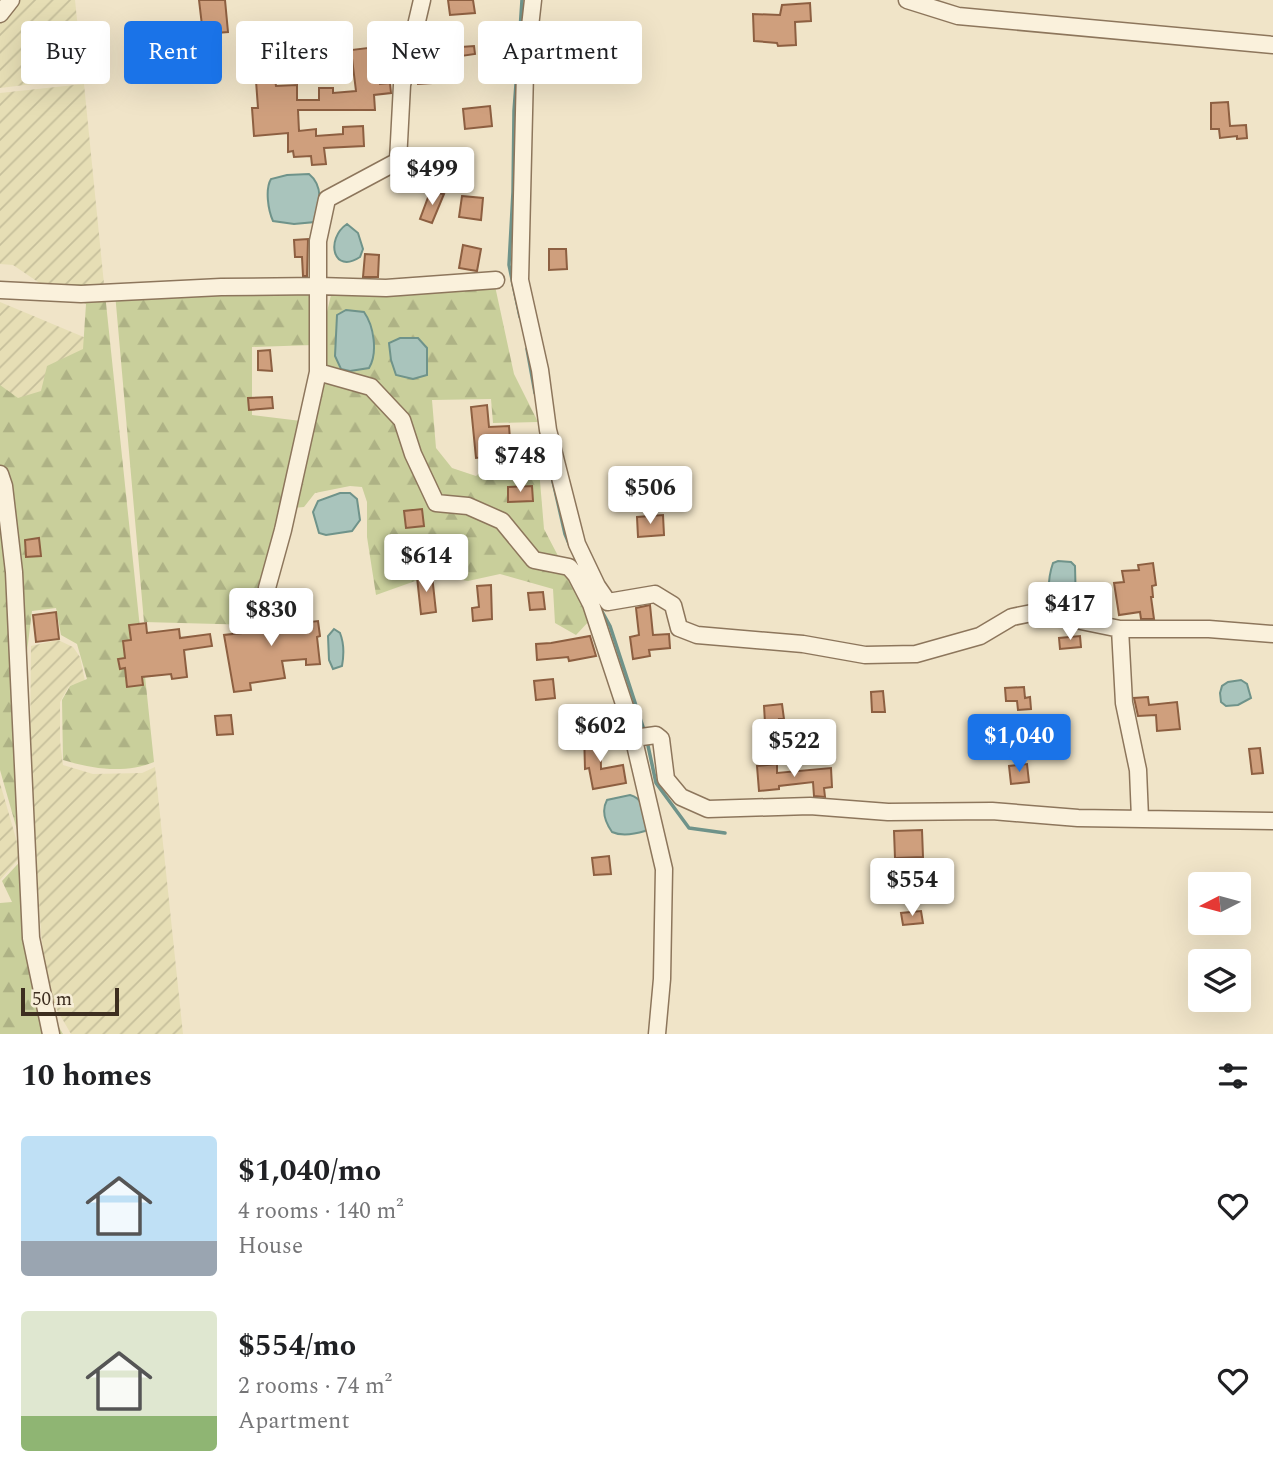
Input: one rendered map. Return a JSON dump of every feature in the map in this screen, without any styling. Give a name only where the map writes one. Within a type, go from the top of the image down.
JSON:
[{"type":"street","points":[[0,14],[11,0]]},
{"type":"street","points":[[267,589],[318,372],[318,241],[327,199],[398,161],[402,85],[422,0]]},
{"type":"street","points":[[533,0],[525,71],[520,280],[540,370],[548,430],[577,544],[597,586],[608,602],[655,594],[673,604],[679,628],[697,635],[803,644],[865,655],[916,653],[980,636],[1012,617],[1037,612],[1120,629],[1209,629],[1273,634]]},
{"type":"street","points":[[907,0],[958,16],[1273,45]]},
{"type":"street","points":[[0,290],[81,294],[152,289],[319,286],[386,288],[496,280]]},
{"type":"street","points":[[318,372],[371,387],[402,420],[412,454],[436,503],[468,506],[502,522],[534,560],[569,568],[576,575],[596,616],[634,738],[664,869],[662,979],[657,1034]]},
{"type":"street","points":[[0,474],[4,486],[14,572],[31,938],[51,1034]]},
{"type":"street","points":[[1120,629],[1124,703],[1138,770],[1140,818]]},
{"type":"street","points":[[634,738],[656,735],[661,739],[666,779],[681,797],[708,809],[810,806],[888,812],[992,811],[1078,818],[1273,821]]},
{"type":"shaded area","points":[[0,0],[75,0],[77,21],[21,21],[21,84],[33,84],[0,88]]},
{"type":"shaded area","points":[[84,84],[104,284],[41,284],[13,265],[0,264],[0,93]]},
{"type":"shaded area","points":[[0,302],[86,338],[83,381],[0,412]]},
{"type":"shaded area","points":[[58,640],[73,647],[80,657],[85,681],[69,686],[60,702],[63,765],[93,774],[142,773],[155,767],[183,1034],[71,1034],[49,996],[41,934],[30,757],[31,646]]},
{"type":"shaded area","points":[[0,783],[21,856],[0,880]]},
{"type":"green space","points":[[54,284],[104,284],[154,762],[132,768],[108,769],[63,760],[62,700],[70,686],[87,679],[77,644],[61,635],[56,608],[32,611],[15,748],[23,851],[0,770],[0,385],[18,398],[41,391],[47,366],[83,349],[86,304],[53,289]]},
{"type":"green space","points":[[495,286],[514,374],[538,422],[493,423],[491,399],[432,400],[436,448],[452,468],[476,476],[484,469],[517,469],[537,445],[544,529],[591,619],[576,635],[555,623],[553,589],[500,574],[468,581],[432,575],[376,595],[367,537],[367,502],[362,487],[350,486],[315,493],[304,507],[281,509],[254,625],[144,622],[115,293],[314,289],[313,345],[252,347],[252,415],[301,421],[331,295]]},
{"type":"green space","points":[[28,853],[42,999],[63,1034],[0,1034],[0,903],[12,902],[2,881]]},
{"type":"water","points":[[309,174],[319,190],[315,222],[294,224],[273,221],[268,200],[271,179]]},
{"type":"water","points":[[347,224],[358,233],[363,249],[360,257],[343,262],[335,253],[334,246],[340,230]]},
{"type":"water","points":[[346,310],[364,312],[370,325],[374,347],[369,368],[350,371],[341,369],[335,356],[337,315]]},
{"type":"water","points":[[400,338],[418,338],[427,348],[427,375],[413,379],[396,375],[389,343]]},
{"type":"water","points":[[340,493],[350,493],[357,499],[360,520],[352,531],[326,535],[319,533],[313,512],[318,501]]},
{"type":"water","points":[[1071,562],[1075,566],[1076,607],[1064,613],[1050,608],[1049,603],[1050,574],[1053,563]]},
{"type":"water","points":[[334,629],[340,633],[343,653],[342,666],[333,669],[329,660],[328,636]]},
{"type":"water","points":[[1241,680],[1247,684],[1251,698],[1238,705],[1226,706],[1221,702],[1222,686]]},
{"type":"water","points":[[630,795],[641,803],[649,825],[645,831],[637,833],[612,832],[605,816],[607,800]]},
{"type":"building","points":[[199,0],[225,0],[228,32],[222,32],[222,21],[201,21]]},
{"type":"building","points":[[448,0],[473,0],[475,13],[450,15]]},
{"type":"building","points":[[810,3],[811,21],[795,22],[796,45],[778,46],[777,43],[754,41],[753,14],[780,15],[782,5]]},
{"type":"building","points":[[474,46],[475,54],[464,56],[464,47]]},
{"type":"building","points":[[367,48],[367,84],[390,84],[391,93],[374,95],[375,110],[298,110],[299,131],[316,129],[316,136],[343,134],[343,127],[363,126],[364,146],[324,148],[326,164],[312,165],[311,156],[294,157],[293,151],[288,152],[288,133],[254,136],[252,108],[258,108],[256,84],[297,85],[297,100],[319,100],[319,88],[333,88],[333,93],[356,91],[353,50]]},
{"type":"building","points":[[1228,102],[1230,126],[1246,125],[1247,138],[1220,138],[1219,129],[1211,129],[1211,103]]},
{"type":"building","points":[[490,106],[492,126],[465,129],[463,109]]},
{"type":"building","points":[[430,192],[444,194],[432,223],[420,219]]},
{"type":"building","points":[[462,196],[483,198],[481,220],[459,217]]},
{"type":"building","points":[[308,239],[307,276],[303,276],[302,257],[295,257],[294,240]]},
{"type":"building","points":[[463,245],[481,249],[477,271],[459,268]]},
{"type":"building","points":[[549,249],[566,249],[567,269],[549,270]]},
{"type":"building","points":[[365,254],[379,255],[378,277],[363,277]]},
{"type":"building","points":[[270,350],[272,371],[258,370],[258,351]]},
{"type":"building","points":[[272,397],[273,408],[249,410],[248,398]]},
{"type":"building","points":[[487,405],[489,427],[509,426],[513,461],[485,463],[484,457],[476,458],[471,407]]},
{"type":"building","points":[[532,486],[533,501],[508,502],[508,487]]},
{"type":"building","points":[[422,509],[424,526],[406,528],[404,511]]},
{"type":"building","points":[[663,515],[664,535],[638,537],[637,517]]},
{"type":"building","points":[[39,538],[41,556],[26,557],[25,540]]},
{"type":"building","points":[[1153,563],[1156,585],[1152,586],[1151,597],[1154,619],[1141,619],[1140,612],[1119,615],[1114,583],[1124,582],[1122,571],[1139,570],[1138,565]]},
{"type":"building","points":[[432,575],[436,612],[421,614],[417,577]]},
{"type":"building","points":[[491,585],[492,619],[473,621],[472,608],[479,607],[477,586]]},
{"type":"building","points":[[543,592],[545,609],[530,610],[528,593]]},
{"type":"building","points":[[284,600],[284,609],[290,609],[293,624],[318,621],[320,664],[306,665],[306,659],[282,661],[285,678],[250,683],[251,690],[234,692],[224,635],[251,632],[251,627],[264,625],[263,619],[270,618],[269,601]]},
{"type":"building","points":[[650,605],[653,635],[669,634],[670,648],[649,650],[650,656],[633,659],[630,637],[639,635],[636,608]]},
{"type":"building","points":[[56,612],[59,639],[36,642],[33,615]]},
{"type":"building","points":[[146,623],[147,633],[179,629],[180,638],[210,634],[212,646],[184,650],[187,677],[172,679],[171,674],[142,677],[143,685],[127,687],[125,668],[120,669],[118,659],[125,658],[123,641],[131,640],[129,625]]},
{"type":"building","points":[[590,636],[596,656],[569,661],[568,657],[537,660],[536,644]]},
{"type":"building","points":[[1080,636],[1081,647],[1060,649],[1059,638]]},
{"type":"building","points":[[553,679],[555,698],[536,700],[534,681]]},
{"type":"building","points":[[1024,687],[1025,698],[1030,697],[1031,709],[1018,710],[1017,701],[1006,701],[1005,688]]},
{"type":"building","points":[[883,691],[885,712],[872,712],[871,692]]},
{"type":"building","points":[[1148,697],[1149,705],[1177,702],[1180,729],[1157,731],[1156,715],[1138,716],[1134,698]]},
{"type":"building","points":[[782,704],[784,719],[779,719],[781,738],[766,740],[764,706]]},
{"type":"building","points":[[231,715],[233,734],[217,735],[215,716]]},
{"type":"building","points":[[600,730],[601,769],[623,765],[626,783],[593,789],[589,768],[585,769],[584,732]]},
{"type":"building","points":[[1260,748],[1263,773],[1252,774],[1249,749]]},
{"type":"building","points":[[777,764],[777,773],[831,768],[832,787],[824,788],[825,797],[814,796],[813,782],[759,791],[757,766]]},
{"type":"building","points":[[1027,764],[1029,782],[1011,784],[1009,766]]},
{"type":"building","points":[[922,830],[923,857],[895,858],[894,831]]},
{"type":"building","points":[[609,856],[611,874],[594,875],[592,858]]},
{"type":"building","points":[[921,911],[923,923],[903,925],[901,913]]},
{"type":"waterway","points":[[521,21],[522,0]]},
{"type":"waterway","points":[[516,84],[509,265],[520,317]]},
{"type":"waterway","points":[[527,349],[535,393]]},
{"type":"waterway","points":[[547,455],[570,546]]},
{"type":"waterway","points":[[599,606],[610,626],[644,730]]},
{"type":"waterway","points":[[647,741],[656,783],[689,828],[725,833]]}]
